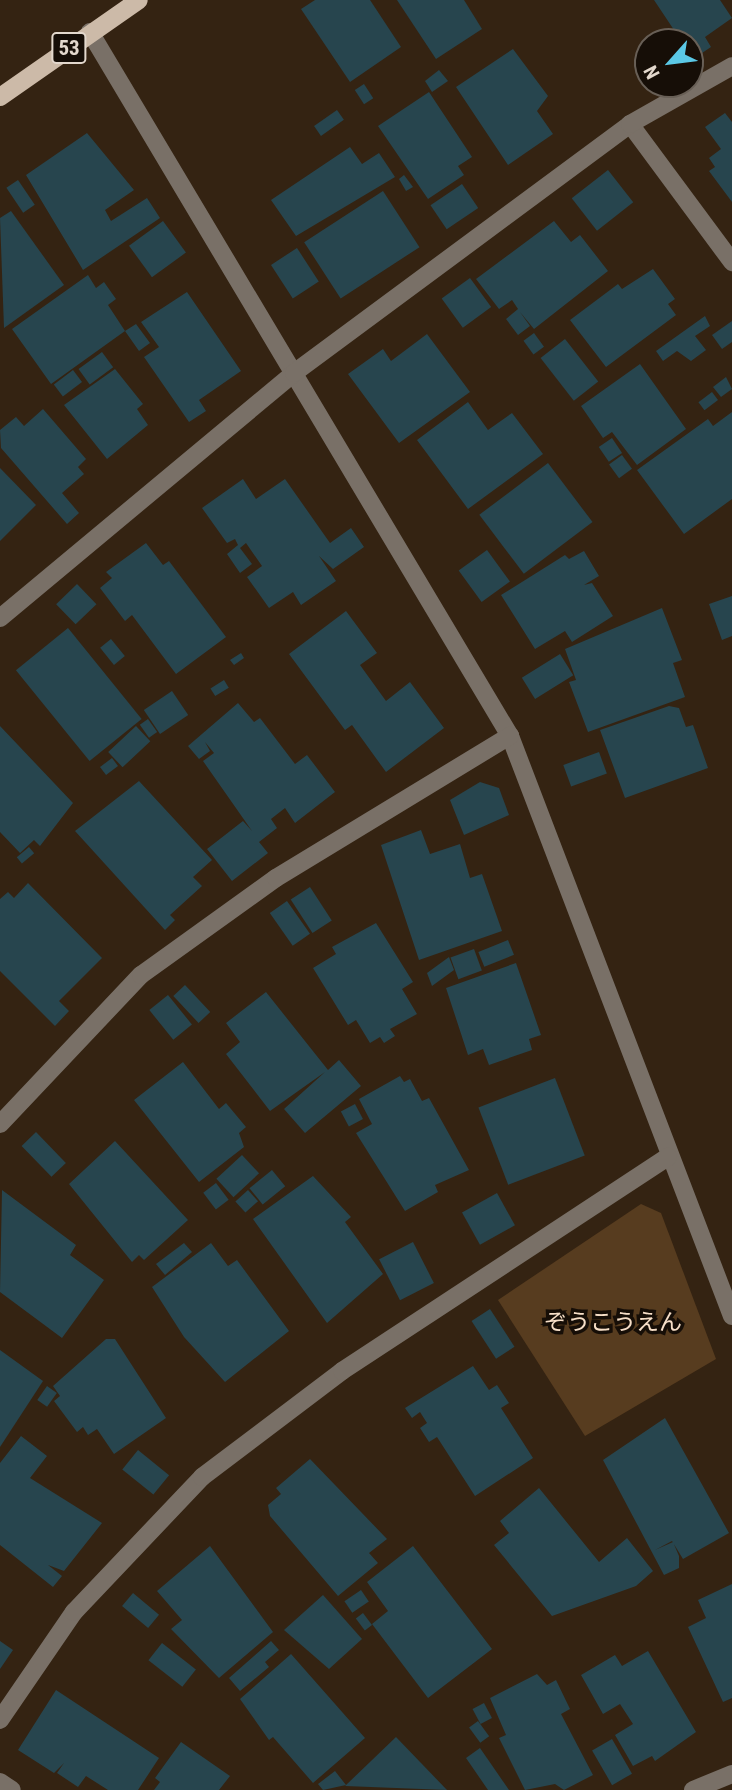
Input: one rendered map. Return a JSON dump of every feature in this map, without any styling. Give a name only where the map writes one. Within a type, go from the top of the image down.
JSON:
[{"type":"main road","name":"53","points":[[0,97],[139,0]]},
{"type":"street","points":[[90,32],[510,736],[668,1157],[727,1291],[732,1316]]},
{"type":"street","points":[[0,618],[294,373],[630,124],[732,66]]},
{"type":"street","points":[[630,124],[732,262]]},
{"type":"street","points":[[0,1124],[141,975],[276,878],[510,736]]},
{"type":"street","points":[[0,1720],[74,1612],[202,1477],[342,1371],[668,1157]]},
{"type":"street","points":[[693,1790],[732,1774]]},
{"type":"street","points":[[0,1782],[12,1790]]},
{"type":"green space","name":"ぞうこうえん","points":[[641,1204],[661,1213],[716,1359],[585,1436],[498,1300]]},
{"type":"building","points":[[315,0],[370,0],[401,47],[350,82],[301,9]]},
{"type":"building","points":[[397,0],[464,0],[482,29],[436,59]]},
{"type":"building","points":[[654,0],[720,0],[732,18],[705,37],[711,47],[704,52],[704,28],[673,28]]},
{"type":"building","points":[[513,49],[548,96],[537,111],[553,134],[508,165],[456,87]]},
{"type":"building","points":[[439,70],[448,81],[432,92],[425,81]]},
{"type":"building","points":[[364,84],[373,98],[364,104],[355,90]]},
{"type":"building","points":[[429,92],[472,157],[458,166],[464,175],[428,199],[378,126]]},
{"type":"building","points":[[337,110],[344,120],[321,136],[314,126]]},
{"type":"building","points":[[725,113],[732,122],[732,202],[709,171],[715,167],[709,158],[721,149],[705,127]]},
{"type":"building","points":[[87,133],[134,190],[105,210],[111,221],[147,198],[160,218],[83,270],[26,175]]},
{"type":"building","points":[[350,147],[362,164],[379,153],[395,177],[296,236],[271,200]]},
{"type":"building","points":[[608,170],[633,202],[597,231],[572,198]]},
{"type":"building","points":[[404,175],[413,187],[406,191],[399,179]]},
{"type":"building","points":[[18,180],[35,205],[23,213],[6,188]]},
{"type":"building","points":[[462,184],[478,208],[447,229],[430,205]]},
{"type":"building","points":[[383,191],[419,247],[341,298],[304,242]]},
{"type":"building","points":[[11,211],[64,285],[4,328],[0,218]]},
{"type":"building","points":[[163,221],[186,253],[152,277],[129,246]]},
{"type":"building","points":[[554,221],[571,242],[580,235],[608,271],[534,329],[520,312],[530,326],[518,335],[506,319],[518,309],[512,300],[499,309],[476,279]]},
{"type":"building","points":[[297,248],[319,282],[293,298],[271,265]]},
{"type":"building","points":[[653,269],[675,299],[668,304],[676,315],[606,367],[570,320],[618,284],[622,289]]},
{"type":"building","points":[[88,275],[96,288],[104,282],[116,299],[108,305],[125,331],[51,384],[12,329]]},
{"type":"building","points":[[470,278],[491,307],[463,328],[442,299]]},
{"type":"building","points":[[187,292],[241,371],[199,400],[206,411],[189,422],[144,357],[159,347],[141,322]]},
{"type":"building","points":[[705,316],[710,326],[695,336],[706,350],[691,361],[677,351],[663,361],[656,351]]},
{"type":"building","points":[[732,321],[732,342],[722,349],[712,335]]},
{"type":"building","points":[[136,324],[150,343],[139,351],[125,331]]},
{"type":"building","points":[[534,333],[544,347],[533,354],[523,341]]},
{"type":"building","points":[[427,334],[470,392],[399,443],[348,374],[383,349],[391,361]]},
{"type":"building","points":[[565,339],[598,382],[574,401],[541,358]]},
{"type":"building","points":[[102,352],[113,367],[90,384],[79,369]]},
{"type":"building","points":[[640,364],[686,429],[637,465],[612,432],[603,438],[581,406]]},
{"type":"building","points":[[115,369],[143,404],[137,409],[148,425],[107,459],[64,405]]},
{"type":"building","points":[[73,370],[82,382],[63,396],[54,384]]},
{"type":"building","points":[[726,377],[732,389],[721,397],[713,387]]},
{"type":"building","points":[[712,392],[718,400],[704,410],[698,402]]},
{"type":"building","points":[[468,402],[488,430],[512,413],[543,454],[468,509],[417,440]]},
{"type":"building","points":[[43,409],[86,459],[78,467],[84,474],[62,493],[79,513],[67,524],[1,448],[0,430],[16,417],[24,426]]},
{"type":"building","points":[[732,412],[732,499],[684,534],[637,470],[708,419],[713,426]]},
{"type":"building","points":[[612,438],[622,453],[609,462],[599,447]]},
{"type":"building","points":[[622,455],[632,469],[619,478],[609,464]]},
{"type":"building","points":[[548,463],[593,522],[524,574],[479,515]]},
{"type":"building","points":[[0,468],[36,505],[0,541]]},
{"type":"building","points":[[243,479],[256,499],[285,479],[330,543],[351,528],[364,547],[333,569],[319,556],[336,581],[301,605],[293,592],[269,608],[247,577],[262,566],[246,543],[240,548],[252,564],[240,573],[227,554],[238,545],[235,539],[227,543],[202,508]]},
{"type":"building","points":[[146,543],[163,565],[169,561],[226,637],[176,674],[132,615],[125,621],[100,588],[112,578],[106,572]]},
{"type":"building","points":[[487,550],[510,582],[482,602],[459,571]]},
{"type":"building","points":[[584,551],[599,576],[584,585],[592,583],[613,616],[572,642],[565,631],[535,649],[501,595],[565,555],[569,559]]},
{"type":"building","points":[[77,584],[96,604],[76,624],[56,604]]},
{"type":"building","points":[[732,596],[732,636],[722,640],[709,604]]},
{"type":"building","points":[[662,608],[682,660],[673,663],[685,697],[588,732],[569,682],[576,680],[565,649]]},
{"type":"building","points":[[346,611],[377,653],[360,665],[386,701],[410,682],[444,728],[386,772],[352,725],[345,730],[289,654]]},
{"type":"building","points":[[68,628],[142,719],[90,761],[16,670]]},
{"type":"building","points":[[111,639],[125,656],[114,665],[100,648]]},
{"type":"building","points":[[241,653],[244,658],[234,665],[230,660]]},
{"type":"building","points":[[560,654],[573,675],[535,699],[522,678]]},
{"type":"building","points":[[224,680],[229,688],[215,696],[210,688]]},
{"type":"building","points":[[172,691],[188,715],[160,734],[144,710]]},
{"type":"building","points":[[238,703],[254,722],[260,718],[295,764],[307,755],[335,792],[295,823],[285,808],[271,819],[277,828],[259,842],[268,853],[232,881],[207,849],[243,821],[252,831],[203,761],[214,753],[205,742],[210,751],[199,759],[188,746]]},
{"type":"building","points":[[669,706],[679,708],[686,727],[693,725],[708,768],[625,798],[600,730]]},
{"type":"building","points":[[148,719],[157,732],[149,738],[140,725]]},
{"type":"building","points":[[0,726],[73,803],[40,846],[34,840],[20,853],[0,832]]},
{"type":"building","points":[[136,726],[150,741],[123,767],[108,752]]},
{"type":"building","points":[[599,752],[607,774],[571,787],[563,765]]},
{"type":"building","points":[[112,758],[118,766],[106,775],[100,767]]},
{"type":"building","points":[[139,781],[212,860],[193,877],[202,886],[170,915],[175,920],[165,930],[75,831]]},
{"type":"building","points":[[480,782],[499,788],[509,815],[464,835],[450,800]]},
{"type":"building","points":[[421,830],[430,854],[460,844],[470,878],[482,874],[502,931],[419,960],[381,845]]},
{"type":"building","points":[[29,847],[34,853],[22,863],[17,857]]},
{"type":"building","points":[[28,883],[102,958],[59,1001],[69,1011],[55,1026],[0,971],[0,899],[8,892],[14,898]]},
{"type":"building","points":[[310,887],[332,921],[312,933],[291,900]]},
{"type":"building","points":[[287,901],[310,934],[293,946],[270,913]]},
{"type":"building","points":[[376,923],[413,982],[402,989],[417,1014],[390,1029],[395,1036],[384,1043],[380,1037],[370,1043],[356,1020],[348,1025],[313,968],[336,954],[332,947]]},
{"type":"building","points":[[508,940],[514,955],[484,967],[478,952]]},
{"type":"building","points":[[474,949],[482,971],[458,979],[451,958]]},
{"type":"building","points":[[449,957],[454,970],[432,986],[427,973]]},
{"type":"building","points":[[516,963],[541,1035],[529,1039],[532,1050],[489,1065],[483,1049],[468,1055],[446,988]]},
{"type":"building","points":[[185,985],[210,1012],[199,1023],[173,996]]},
{"type":"building","points":[[266,992],[328,1070],[339,1060],[361,1086],[305,1133],[284,1109],[325,1072],[270,1111],[226,1054],[240,1042],[226,1023]]},
{"type":"building","points":[[168,995],[192,1025],[173,1040],[149,1010]]},
{"type":"building","points":[[183,1062],[219,1109],[226,1103],[246,1127],[239,1133],[244,1147],[199,1182],[134,1100]]},
{"type":"building","points":[[400,1076],[404,1082],[410,1079],[422,1101],[429,1098],[469,1170],[435,1185],[438,1192],[405,1211],[356,1133],[372,1124],[359,1099]]},
{"type":"building","points":[[555,1078],[585,1155],[508,1185],[478,1107]]},
{"type":"building","points":[[355,1104],[363,1119],[349,1127],[341,1112]]},
{"type":"building","points":[[36,1132],[66,1163],[51,1177],[22,1146]]},
{"type":"building","points":[[115,1141],[188,1220],[144,1260],[139,1255],[132,1262],[69,1184]]},
{"type":"building","points":[[242,1155],[259,1173],[233,1197],[216,1179]]},
{"type":"building","points":[[272,1170],[285,1186],[263,1205],[249,1188]]},
{"type":"building","points":[[313,1176],[351,1217],[345,1222],[383,1274],[327,1323],[253,1219]]},
{"type":"building","points":[[216,1183],[229,1200],[216,1209],[203,1193]]},
{"type":"building","points":[[2,1190],[76,1245],[70,1255],[104,1280],[62,1338],[0,1292]]},
{"type":"building","points":[[248,1190],[258,1201],[245,1213],[235,1201]]},
{"type":"building","points":[[497,1193],[515,1225],[480,1245],[462,1212]]},
{"type":"building","points":[[413,1242],[434,1283],[400,1300],[379,1259]]},
{"type":"building","points":[[184,1243],[192,1252],[165,1275],[156,1264]]},
{"type":"building","points":[[211,1243],[228,1266],[237,1260],[289,1331],[225,1382],[184,1337],[152,1287]]},
{"type":"building","points":[[490,1309],[515,1347],[496,1359],[472,1321]]},
{"type":"building","points":[[106,1339],[115,1339],[166,1418],[114,1454],[97,1429],[88,1435],[83,1427],[77,1432],[54,1401],[60,1396],[53,1386]]},
{"type":"building","points":[[0,1350],[43,1381],[0,1447]]},
{"type":"building","points":[[473,1366],[489,1390],[497,1385],[509,1403],[501,1408],[533,1458],[475,1496],[437,1437],[429,1442],[420,1428],[427,1423],[420,1412],[412,1418],[405,1408]]},
{"type":"building","points":[[47,1386],[57,1393],[47,1407],[37,1400]]},
{"type":"building","points":[[665,1418],[729,1533],[683,1559],[674,1544],[679,1556],[679,1568],[664,1575],[603,1460]]},
{"type":"building","points":[[21,1436],[47,1456],[30,1478],[102,1523],[64,1571],[48,1565],[62,1576],[53,1587],[0,1545],[0,1463]]},
{"type":"building","points":[[138,1450],[169,1475],[153,1495],[122,1469]]},
{"type":"building","points":[[310,1459],[387,1539],[369,1553],[378,1563],[338,1596],[270,1516],[268,1505],[281,1494],[276,1488]]},
{"type":"building","points":[[539,1488],[599,1562],[627,1538],[653,1571],[636,1586],[552,1616],[494,1545],[509,1533],[500,1521]]},
{"type":"building","points":[[210,1546],[273,1632],[219,1678],[171,1629],[182,1620],[157,1591]]},
{"type":"building","points":[[413,1546],[492,1649],[428,1698],[372,1624],[388,1611],[367,1582]]},
{"type":"building","points":[[732,1584],[732,1698],[723,1702],[688,1627],[706,1618],[698,1600]]},
{"type":"building","points":[[361,1590],[369,1602],[352,1613],[344,1601]]},
{"type":"building","points":[[133,1593],[159,1615],[148,1628],[122,1606]]},
{"type":"building","points":[[323,1595],[362,1639],[329,1669],[284,1630]]},
{"type":"building","points":[[363,1613],[372,1625],[365,1630],[356,1618]]},
{"type":"building","points":[[0,1641],[13,1650],[0,1669]]},
{"type":"building","points":[[271,1641],[279,1650],[265,1662],[269,1667],[240,1691],[229,1678]]},
{"type":"building","points":[[162,1643],[196,1669],[182,1687],[148,1660]]},
{"type":"building","points":[[648,1651],[696,1732],[655,1761],[652,1756],[633,1766],[615,1735],[633,1724],[620,1704],[603,1714],[581,1675],[615,1655],[622,1666]]},
{"type":"building","points":[[291,1654],[365,1738],[313,1783],[273,1737],[269,1740],[240,1699]]},
{"type":"building","points":[[537,1674],[547,1685],[556,1680],[570,1709],[561,1714],[593,1775],[564,1790],[555,1784],[525,1790],[499,1738],[506,1735],[490,1698]]},
{"type":"building","points":[[56,1690],[159,1758],[138,1790],[108,1790],[86,1776],[78,1787],[57,1773],[64,1763],[54,1773],[18,1750]]},
{"type":"building","points":[[484,1703],[492,1718],[481,1724],[473,1709]]},
{"type":"building","points":[[478,1721],[489,1736],[480,1743],[469,1727]]},
{"type":"building","points":[[396,1737],[447,1790],[345,1786]]},
{"type":"building","points":[[612,1739],[632,1774],[612,1785],[592,1750]]},
{"type":"building","points":[[181,1742],[230,1776],[219,1790],[154,1790],[160,1782],[155,1778]]},
{"type":"building","points":[[480,1748],[509,1790],[488,1790],[466,1758]]},
{"type":"building","points":[[335,1771],[346,1785],[323,1790],[318,1784]]}]
